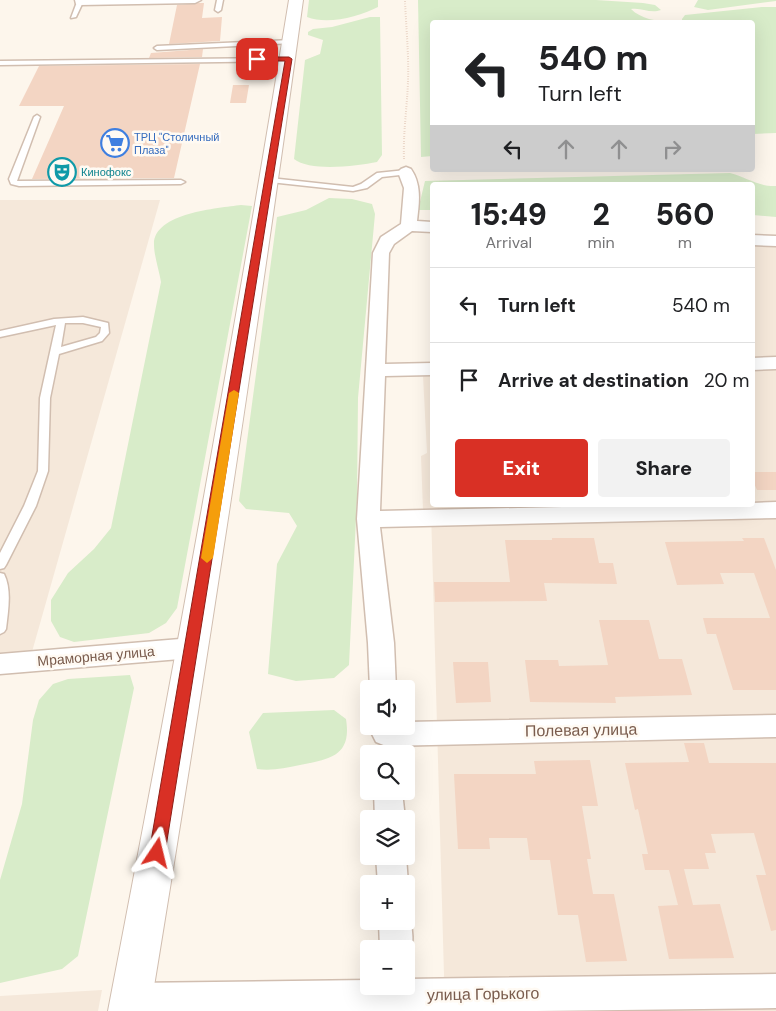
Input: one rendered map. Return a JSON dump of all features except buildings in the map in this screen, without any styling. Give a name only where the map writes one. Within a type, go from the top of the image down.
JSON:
[{"type":"street","points":[[80,1],[195,0]]},
{"type":"street","points":[[130,1005],[270,180],[296,0]]},
{"type":"street","points":[[406,172],[412,188],[409,226]]},
{"type":"street","points":[[383,680],[381,643],[368,519],[380,253],[387,241],[409,226],[430,227]]},
{"type":"street","points":[[755,240],[776,241]]},
{"type":"street","points":[[755,364],[776,363]]},
{"type":"street","points":[[374,370],[430,369]]},
{"type":"street","points":[[368,519],[776,510]]},
{"type":"street","name":"Мраморная улица","points":[[0,664],[192,648]]},
{"type":"street","name":"Полевая улица","points":[[386,738],[776,726]]},
{"type":"street","name":"улица Горького","points":[[130,1005],[398,997],[776,991]]},
{"type":"lane","points":[[218,10],[220,0]]},
{"type":"lane","points":[[73,17],[80,1]]},
{"type":"lane","points":[[157,48],[290,50]]},
{"type":"lane","points":[[0,62],[290,50]]},
{"type":"lane","points":[[37,117],[13,179],[14,182],[20,184],[181,182]]},
{"type":"lane","points":[[270,180],[353,189],[364,186],[380,175],[406,172]]},
{"type":"lane","points":[[0,565],[30,506],[43,472],[45,398],[61,321]]},
{"type":"lane","points":[[0,334],[61,321],[99,321],[105,325],[106,331],[99,339],[55,352]]},
{"type":"lane","points":[[0,577],[4,595],[0,629]]},
{"type":"path","points":[[404,0],[408,78],[407,112],[403,134],[406,172]]},
{"type":"shaded area","points":[[0,200],[160,200],[26,673],[0,675]]},
{"type":"shaded area","points":[[755,244],[776,245],[776,1011],[445,1011],[431,511],[423,510],[421,456],[427,453],[423,376],[430,375],[430,507],[755,507]]},
{"type":"shaded area","points":[[102,990],[98,1011],[0,1011],[0,996]]},
{"type":"green space","points":[[309,0],[378,0],[378,7],[352,17],[324,20],[307,17]]},
{"type":"green space","points":[[418,0],[596,0],[643,3],[655,5],[661,10],[631,9],[644,17],[654,20],[430,20],[430,156],[421,157]]},
{"type":"green space","points":[[698,0],[776,1],[708,10],[694,7]]},
{"type":"green space","points":[[776,7],[776,133],[755,134],[755,20],[682,20],[685,15]]},
{"type":"green space","points":[[370,17],[380,17],[382,155],[377,162],[358,165],[322,167],[301,163],[294,159],[305,60],[320,54],[323,40],[308,35],[308,32],[313,29],[332,27]]},
{"type":"green space","points":[[730,173],[758,183],[776,186],[776,217],[755,215],[755,182],[430,182],[430,210],[418,210],[425,181]]},
{"type":"green space","points":[[329,198],[352,199],[372,204],[375,214],[358,398],[357,498],[349,665],[334,678],[296,681],[268,674],[277,564],[297,526],[289,513],[246,509],[239,501],[277,217],[306,210]]},
{"type":"green space","points":[[241,205],[252,206],[177,608],[166,623],[149,633],[74,642],[60,637],[51,621],[51,600],[68,573],[94,549],[111,528],[161,282],[154,249],[157,234],[164,225],[189,214],[203,210]]},
{"type":"green space","points":[[130,675],[134,688],[78,956],[62,969],[0,983],[0,880],[22,804],[33,720],[39,700],[53,684],[68,679]]},
{"type":"green space","points":[[334,710],[346,719],[347,731],[346,741],[337,754],[329,758],[289,767],[257,769],[249,732],[263,713]]},
{"type":"slow traffic","points":[[207,558],[234,393]]},
{"type":"place","name":"ТРЦ \"Столичный Плаза\"","points":[[115,143]]},
{"type":"place","name":"Кинофокс","points":[[62,172]]},
{"type":"route","points":[[157,853],[289,59],[257,59]]}]
